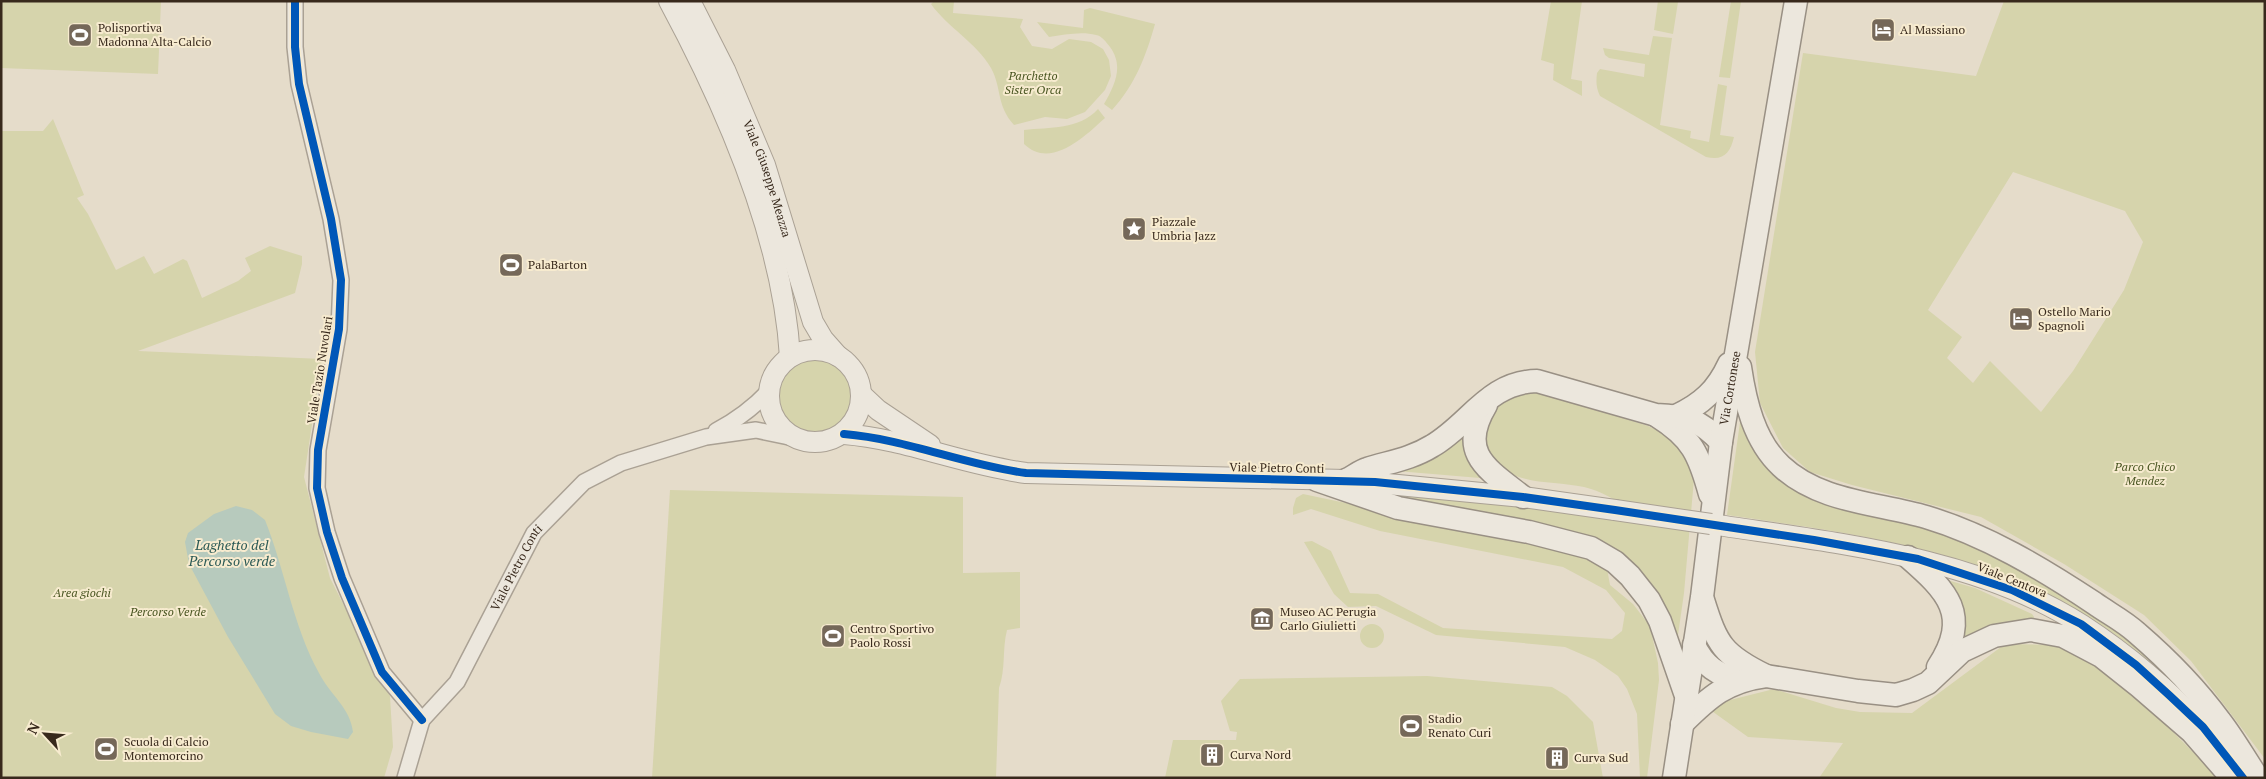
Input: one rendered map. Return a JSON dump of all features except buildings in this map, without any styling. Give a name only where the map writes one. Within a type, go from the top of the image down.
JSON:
[{"type":"main road","name":"Via Cortonese","points":[[1674,778],[1702,597],[1721,442],[1796,1]]},
{"type":"main road","points":[[1666,415],[1695,407],[1711,394],[1722,379],[1737,345]]},
{"type":"main road","points":[[1737,345],[1746,404],[1761,440],[1780,466],[1802,481],[1825,492],[1927,517],[1995,544],[2068,586],[2136,632],[2177,672],[2220,720],[2258,778]]},
{"type":"main road","points":[[1346,480],[1365,470],[1417,455],[1433,446],[1492,396],[1520,381],[1537,381],[1701,423],[1721,442]]},
{"type":"main road","points":[[1492,396],[1477,420],[1473,435],[1475,450],[1479,460],[1490,473],[1523,497]]},
{"type":"main road","points":[[1666,415],[1697,454],[1712,514]]},
{"type":"main road","points":[[1317,480],[1398,508],[1529,532],[1591,548],[1615,562],[1630,576],[1649,600],[1660,621],[1686,697]]},
{"type":"main road","points":[[1908,557],[1940,586],[1951,602],[1954,625],[1950,644],[1928,683]]},
{"type":"main road","points":[[1702,597],[1711,626],[1724,650],[1746,666],[1766,676],[1858,691],[1896,695],[1913,690],[1928,683],[1962,651],[1994,636],[2031,630],[2063,636],[2101,656],[2140,687],[2192,732],[2232,778]]},
{"type":"main road","points":[[1694,645],[1705,664],[1712,670],[1725,677],[1740,680]]},
{"type":"main road","points":[[1682,724],[1722,689],[1740,680],[1766,676]]},
{"type":"street","name":"Viale Tazio Nuvolari","points":[[294,1],[299,84],[331,219],[341,280],[339,330],[318,450],[317,488],[326,532],[342,578],[382,672],[422,720]]},
{"type":"street","name":"Viale Giuseppe Meazza","points":[[669,1],[724,114],[753,190],[778,269],[788,320],[790,358]]},
{"type":"street","name":"Viale Giuseppe Meazza","points":[[690,1],[725,70],[762,157],[782,215],[814,322],[822,339],[838,356]]},
{"type":"street","points":[[790,358],[801,352],[826,351],[838,356],[851,366],[859,379],[862,395],[860,409],[854,423],[844,434]]},
{"type":"street","name":"Viale Pietro Conti","points":[[706,437],[738,419],[756,405],[769,391],[773,378],[780,366],[790,358]]},
{"type":"street","points":[[769,391],[769,405],[774,418],[782,430],[794,438]]},
{"type":"street","name":"Viale Pietro Conti","points":[[862,395],[907,431],[949,457]]},
{"type":"street","name":"Viale Pietro Conti","points":[[405,778],[422,720],[457,682],[534,533],[584,482],[621,463],[706,437],[756,430],[806,442],[819,443],[832,440],[844,434],[868,436],[949,457],[1026,473],[1346,480],[1523,497],[1615,510],[1712,514]]},
{"type":"street","name":"Viale Centova","points":[[1712,514],[1814,540],[1908,557],[1963,573],[2012,590],[2081,624],[2136,665],[2203,727],[2243,778]]},
{"type":"green space","name":"Polisportiva Madonna Alta-Calcio","points":[[1,1],[161,1],[158,74],[1,68]]},
{"type":"green space","name":"Parchetto Sister Orca","points":[[934,1],[954,1],[953,13],[1023,19],[1020,27],[1032,46],[1052,49],[1069,39],[1091,42],[1103,49],[1109,60],[1111,76],[1105,90],[1085,112],[1067,119],[1045,117],[1014,125],[1004,110],[991,68],[978,50],[938,13],[931,4]]},
{"type":"green space","points":[[1551,1],[1582,1],[1571,79],[1582,81],[1582,96],[1553,80],[1554,64],[1541,60]]},
{"type":"green space","points":[[1658,1],[1678,2],[1673,34],[1654,30]]},
{"type":"green space","points":[[1731,1],[1741,1],[1730,78],[1719,77]]},
{"type":"green space","name":"Parco Chico Mendez","points":[[2004,1],[2265,1],[2265,759],[2191,661],[2144,615],[2064,564],[1981,517],[1852,485],[1810,472],[1783,448],[1760,403],[1755,352],[1803,53],[1976,76]],"holes":[[[2013,172],[2125,211],[2143,242],[2124,290],[2073,371],[2041,412],[1990,361],[1973,383],[1947,358],[1962,337],[1928,310]]]},
{"type":"green space","points":[[1090,8],[1155,24],[1139,70],[1127,91],[1112,110],[1104,104],[1112,90],[1116,76],[1117,61],[1105,41],[1098,36],[1084,33],[1049,37],[1037,22],[1083,28],[1084,10]]},
{"type":"green space","points":[[1653,36],[1672,38],[1660,125],[1691,131],[1690,138],[1709,142],[1718,84],[1727,86],[1720,135],[1734,137],[1728,151],[1722,157],[1706,157],[1600,96],[1596,82],[1597,73],[1600,69],[1644,77],[1645,64],[1609,58],[1605,55],[1603,48],[1649,55]]},
{"type":"green space","points":[[1098,109],[1105,118],[1067,148],[1045,153],[1034,151],[1024,144],[1024,130],[1054,128],[1073,124],[1082,121]]},
{"type":"green space","name":"Percorso Verde","points":[[53,119],[84,195],[77,198],[88,214],[116,270],[144,256],[154,274],[183,259],[187,261],[202,298],[238,281],[251,271],[245,258],[270,246],[302,256],[295,293],[138,351],[322,359],[304,477],[330,578],[390,696],[393,747],[384,778],[1,778],[1,131],[43,131]]},
{"type":"green space","points":[[815,359],[829,362],[842,370],[850,383],[853,397],[850,411],[842,424],[829,432],[815,435],[801,432],[788,424],[780,411],[777,397],[780,383],[788,370],[801,362]]},
{"type":"green space","points":[[1538,391],[1648,426],[1670,436],[1689,461],[1694,479],[1684,593],[1678,635],[1671,632],[1625,560],[1376,494],[1477,502],[1604,518],[1629,510],[1608,496],[1596,491],[1584,487],[1519,477],[1497,465],[1489,454],[1480,428],[1502,398]]},
{"type":"green space","points":[[1741,415],[1762,453],[1981,547],[2040,578],[2129,638],[2213,722],[2155,667],[2117,636],[2073,608],[2027,584],[1979,566],[1880,540],[1727,515]]},
{"type":"green space","points":[[1463,433],[1480,478],[1397,471]]},
{"type":"green space","name":"Centro Sportivo Paolo Rossi","points":[[670,490],[963,497],[963,573],[1020,572],[1020,628],[1007,630],[999,688],[996,778],[652,778]]},
{"type":"green space","points":[[1303,494],[1560,548],[1606,563],[1610,585],[1633,604],[1650,626],[1658,663],[1659,680],[1647,778],[1640,778],[1637,714],[1627,689],[1618,676],[1595,660],[1565,647],[1436,635],[1376,606],[1348,607],[1334,594],[1304,542],[1312,541],[1331,551],[1350,593],[1378,594],[1443,628],[1612,639],[1622,631],[1625,613],[1606,590],[1563,567],[1380,531],[1311,509],[1293,515],[1296,498]]},
{"type":"green space","points":[[1947,580],[1975,588],[2032,614],[2034,617],[2033,621],[1961,642],[1945,582]]},
{"type":"green space","points":[[1372,624],[1381,627],[1384,636],[1381,645],[1372,648],[1363,645],[1360,636],[1363,627]]},
{"type":"green space","points":[[2005,644],[2054,645],[2091,659],[2142,701],[2219,778],[1819,778],[1843,743],[1748,737],[1709,709],[1730,700],[1774,689],[1836,708],[1860,712],[1912,713]]},
{"type":"green space","name":"Stadio Renato Curi","points":[[1427,676],[1552,687],[1567,696],[1593,722],[1603,778],[1165,778],[1173,740],[1236,740],[1237,732],[1230,731],[1221,701],[1240,679]]},
{"type":"water","name":"Laghetto del Percorso verde","points":[[236,506],[252,510],[265,520],[302,636],[310,655],[323,681],[348,715],[353,732],[348,739],[291,726],[275,714],[228,637],[189,564],[185,542],[188,533],[214,514]]},
{"type":"cycle path","points":[[295,1],[295,47],[299,84],[331,219],[341,280],[339,329],[318,450],[317,488],[327,532],[342,578],[382,672],[422,720]]},
{"type":"cycle path","points":[[844,434],[890,441],[980,464],[1026,473],[1375,482],[1523,497],[1615,510],[1814,540],[1918,559],[2012,590],[2081,624],[2136,665],[2203,727],[2243,778]]},
{"type":"place","name":"Al Massiano","points":[[1883,30]]},
{"type":"place","name":"Polisportiva Madonna Alta-Calcio","points":[[80,35]]},
{"type":"place","name":"Piazzale Umbria Jazz","points":[[1134,229]]},
{"type":"place","name":"PalaBarton","points":[[511,265]]},
{"type":"place","name":"Ostello Mario Spagnoli","points":[[2021,319]]},
{"type":"place","name":"Museo AC Perugia Carlo Giulietti","points":[[1262,619]]},
{"type":"place","name":"Centro Sportivo Paolo Rossi","points":[[833,636]]},
{"type":"place","name":"Stadio Renato Curi","points":[[1411,726]]},
{"type":"place","name":"Scuola di Calcio Montemorcino","points":[[106,749]]},
{"type":"place","name":"Curva Nord","points":[[1212,755]]},
{"type":"place","name":"Curva Sud","points":[[1557,758]]},
{"type":"park label","name":"Area giochi","points":[[82,593]]}]
